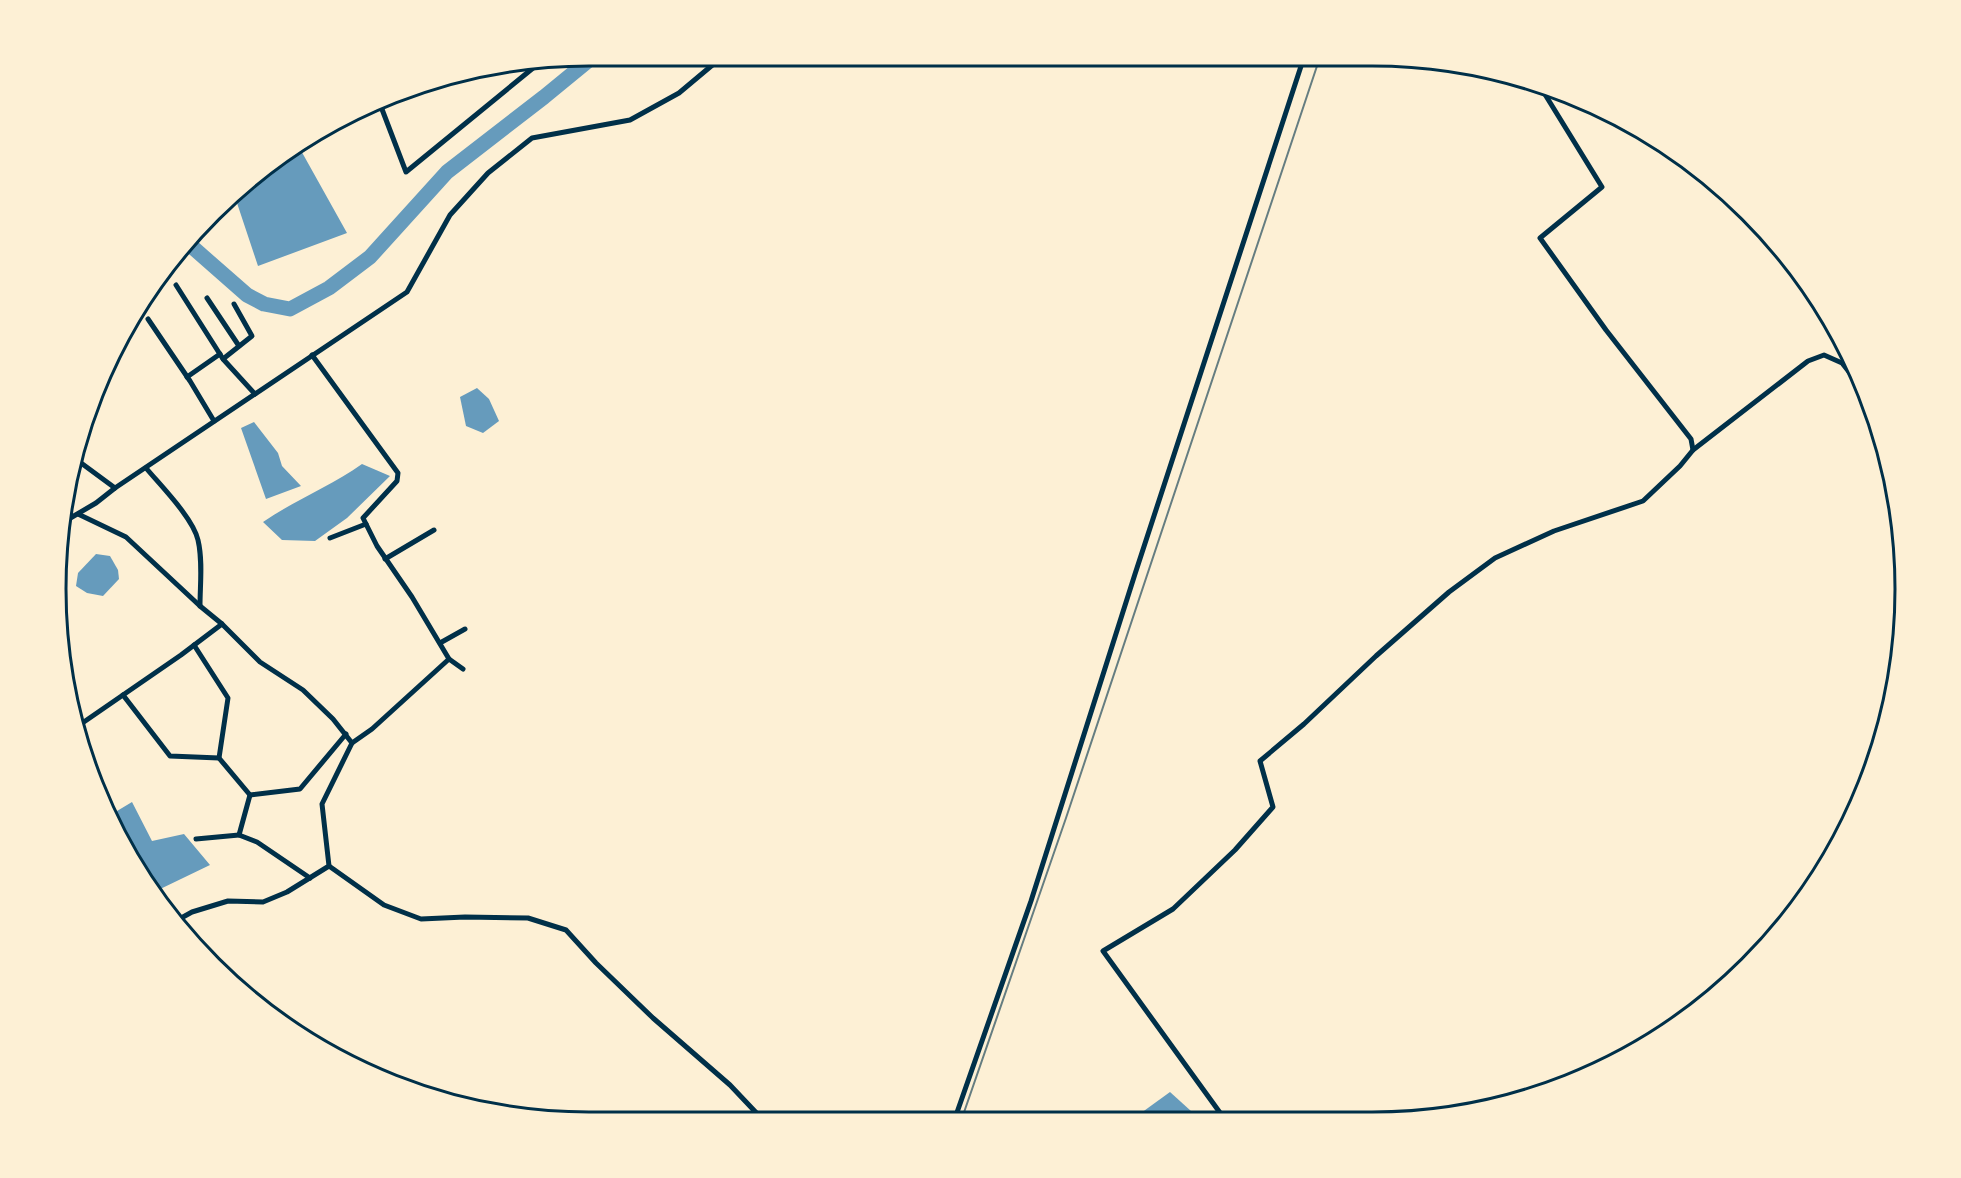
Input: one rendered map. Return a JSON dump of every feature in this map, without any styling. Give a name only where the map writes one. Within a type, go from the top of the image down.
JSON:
[{"type":"street","points":[[71,518],[407,292],[450,215],[488,173],[532,138],[630,120],[679,93],[711,66]]},
{"type":"street","points":[[957,1112],[1031,901],[1301,66]]},
{"type":"street","points":[[382,109],[406,172],[532,69]]},
{"type":"street","points":[[1546,96],[1602,187],[1540,238],[1606,330],[1691,439],[1694,450]]},
{"type":"street","points":[[176,285],[221,356],[255,394]]},
{"type":"street","points":[[207,298],[239,346]]},
{"type":"street","points":[[188,377],[252,336],[234,304]]},
{"type":"street","points":[[148,319],[188,377],[214,421]]},
{"type":"street","points":[[1220,1112],[1104,951],[1173,909],[1235,850],[1273,807],[1260,760],[1304,724],[1376,656],[1449,592],[1496,558],[1554,531],[1643,501],[1694,450],[1808,361],[1824,355],[1842,363],[1845,367]]},
{"type":"street","points":[[312,356],[398,473],[397,481],[363,518],[376,546],[412,597],[449,659],[464,669]]},
{"type":"street","points":[[82,463],[115,488]]},
{"type":"street","points":[[146,468],[185,516],[198,539],[201,577],[200,606]]},
{"type":"street","points":[[78,514],[126,537],[222,624],[260,662],[303,690],[352,742]]},
{"type":"street","points":[[330,538],[366,524]]},
{"type":"street","points":[[385,558],[434,530]]},
{"type":"street","points":[[84,722],[222,624]]},
{"type":"street","points":[[440,643],[465,629]]},
{"type":"street","points":[[194,645],[228,698],[219,758]]},
{"type":"street","points":[[449,659],[372,729],[352,742],[322,804],[329,866],[384,905],[421,919],[528,918],[566,930],[604,971],[653,1018],[730,1085],[756,1112]]},
{"type":"street","points":[[123,695],[170,756],[219,758],[250,795]]},
{"type":"street","points":[[250,795],[300,789],[346,734]]},
{"type":"street","points":[[239,835],[250,795]]},
{"type":"street","points":[[196,839],[239,835],[257,842],[310,878]]},
{"type":"street","points":[[182,917],[228,901],[263,902],[288,892],[329,866]]},
{"type":"water","points":[[302,152],[347,233],[258,266],[237,203]]},
{"type":"water","points":[[477,388],[489,399],[499,421],[483,433],[466,426],[460,397]]},
{"type":"water","points":[[254,422],[278,453],[282,466],[301,486],[266,499],[241,428]]},
{"type":"water","points":[[362,464],[390,476],[347,518],[315,541],[282,540],[263,522],[338,479]]},
{"type":"water","points":[[96,554],[110,556],[118,570],[119,579],[103,596],[87,593],[76,586],[78,573]]},
{"type":"water","points":[[132,802],[152,841],[184,834],[210,865],[161,889],[136,850],[116,812]]},
{"type":"water","points":[[1170,1092],[1192,1112],[1142,1112]]},
{"type":"waterway","points":[[193,248],[247,295],[264,304],[290,309],[329,288],[370,257],[447,172],[582,66]]},
{"type":"railway","points":[[964,1112],[1066,818],[1317,66]]}]
